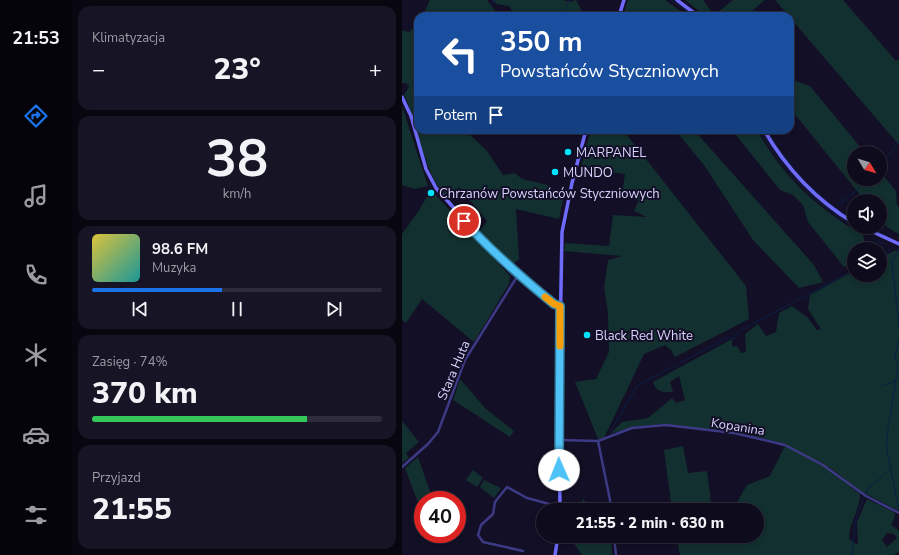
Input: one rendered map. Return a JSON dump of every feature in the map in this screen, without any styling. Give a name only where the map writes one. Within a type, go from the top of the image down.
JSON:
[{"type":"street","points":[[620,12],[624,0]]},
{"type":"street","points":[[677,0],[693,12]]},
{"type":"street","points":[[402,97],[411,116],[414,127]]},
{"type":"street","points":[[416,134],[426,169],[436,188],[485,244],[518,275],[554,304],[560,306]]},
{"type":"street","points":[[560,503],[560,306],[562,232],[572,183],[585,134]]},
{"type":"street","points":[[767,134],[780,155],[802,182],[828,205],[847,218]]},
{"type":"street","points":[[877,234],[897,243]]},
{"type":"street","name":"Stara Huta","points":[[402,467],[428,444],[438,432],[464,363],[518,275]]},
{"type":"street","name":"Kopanina","points":[[559,440],[598,441],[632,428],[666,425],[734,433],[785,445],[822,465],[861,493],[898,513]]},
{"type":"street","points":[[598,441],[611,503]]},
{"type":"street","points":[[523,551],[483,542],[478,535],[481,525],[493,514],[495,502],[507,487],[527,498],[542,503]]},
{"type":"street","points":[[555,555],[557,543]]},
{"type":"street","points":[[615,543],[616,555]]},
{"type":"green space","points":[[430,0],[487,0],[496,12],[425,12]]},
{"type":"green space","points":[[492,0],[564,0],[570,2],[576,0],[582,12],[513,12],[509,6],[497,4]]},
{"type":"green space","points":[[628,0],[665,0],[682,12],[624,12]]},
{"type":"green space","points":[[685,0],[703,0],[712,12],[700,12]]},
{"type":"green space","points":[[733,0],[765,0],[751,12],[718,12]]},
{"type":"green space","points":[[775,0],[843,0],[896,61],[899,59],[899,145],[794,22],[794,12],[785,12]]},
{"type":"green space","points":[[414,26],[414,122],[404,95],[409,87],[406,83],[402,83],[402,30],[409,32]]},
{"type":"green space","points":[[794,80],[810,86],[859,146],[847,146],[847,179],[794,113]]},
{"type":"green space","points":[[402,106],[428,186],[414,189],[402,185]]},
{"type":"green space","points":[[418,134],[469,134],[487,151],[503,175],[515,173],[522,179],[548,185],[551,191],[564,195],[559,219],[516,209],[519,259],[511,266],[478,233],[487,221],[459,187],[449,196],[442,191],[435,181],[423,152]]},
{"type":"green space","points":[[590,134],[626,134],[746,286],[749,319],[675,357],[671,350],[665,345],[644,354],[604,438],[598,439],[575,382],[596,379],[609,352],[608,313],[604,287],[608,260],[622,256],[564,251],[565,243],[609,246],[613,215],[647,217],[634,211],[639,200],[622,195],[625,174],[596,170],[594,175],[579,174]]},
{"type":"green space","points":[[678,134],[698,134],[814,265],[823,282],[799,288],[753,240],[704,165]]},
{"type":"green space","points":[[735,134],[759,134],[778,162],[802,190],[847,226],[847,234],[863,235],[864,242],[847,242],[847,266],[844,267],[808,222],[803,205],[793,195],[780,190]]},
{"type":"green space","points":[[887,180],[896,191],[897,205],[899,207],[899,234],[888,227],[887,194],[859,194],[853,186],[887,186]]},
{"type":"green space","points":[[433,192],[510,276],[509,284],[474,342],[422,299],[406,323],[402,320],[402,234],[428,195]]},
{"type":"green space","points":[[896,250],[899,251],[899,511],[862,492],[817,460],[860,494],[860,500],[849,533],[849,539],[858,545],[857,522],[867,499],[894,512],[895,516],[891,525],[899,531],[899,552],[894,555],[680,555],[677,543],[764,543],[764,503],[736,503],[747,485],[770,476],[786,444],[733,431],[700,429],[665,424],[633,427],[610,434],[622,422],[648,418],[672,398],[676,403],[685,400],[679,376],[670,382],[673,392],[658,390],[653,382],[732,339],[732,346],[738,347],[741,353],[746,352],[745,334],[758,324],[766,336],[776,332],[779,313],[792,306],[808,318],[817,330],[821,329],[808,309],[810,295],[847,275],[847,282],[887,282],[887,254]],"holes":[[[887,533],[894,534],[897,538],[887,547],[882,540]]]},
{"type":"green space","points":[[460,379],[486,409],[514,431],[510,437],[453,400]]},
{"type":"green space","points":[[402,421],[419,442],[406,453],[409,458],[402,463]]},
{"type":"green space","points":[[683,446],[688,473],[707,471],[711,503],[671,503],[664,450]]},
{"type":"green space","points":[[418,457],[430,491],[414,492],[405,468]]},
{"type":"green space","points":[[473,470],[483,478],[477,487],[466,480]]},
{"type":"green space","points":[[484,480],[501,488],[494,498],[480,487]]},
{"type":"green space","points":[[583,499],[587,503],[582,503]]},
{"type":"green space","points":[[574,543],[611,543],[612,555],[582,555]]},
{"type":"waterway","points":[[490,6],[495,0]]},
{"type":"waterway","points":[[565,11],[569,0]]},
{"type":"waterway","points":[[671,0],[688,12]]},
{"type":"waterway","points":[[762,134],[793,176],[819,202],[847,222]]},
{"type":"waterway","points":[[769,134],[776,145]]},
{"type":"waterway","points":[[887,157],[899,142]]},
{"type":"waterway","points":[[778,148],[803,180],[833,206]]},
{"type":"waterway","points":[[837,205],[855,192],[860,186]]},
{"type":"waterway","points":[[837,209],[847,215]]},
{"type":"waterway","points":[[882,234],[888,237]]},
{"type":"waterway","points":[[899,248],[892,263],[899,325]]},
{"type":"waterway","points":[[887,252],[891,250]]},
{"type":"waterway","points":[[610,432],[638,385],[729,337],[732,339],[736,337],[736,333],[847,274]]},
{"type":"waterway","points":[[899,340],[895,357],[898,367],[887,436],[887,450],[899,511]]},
{"type":"waterway","points":[[882,386],[896,381]]},
{"type":"waterway","points":[[858,513],[867,490],[891,468]]},
{"type":"waterway","points":[[852,555],[857,515]]},
{"type":"slow traffic","points":[[545,297],[554,304],[560,306],[560,346]]},
{"type":"place","name":"MARPANEL","points":[[568,152]]},
{"type":"place","name":"MUNDO","points":[[555,172]]},
{"type":"place","name":"Chrzanów Powstańców Styczniowych","points":[[431,193]]},
{"type":"place","name":"Black Red White","points":[[587,335]]},
{"type":"route","points":[[464,221],[511,269],[554,304],[560,306],[559,470]]}]
